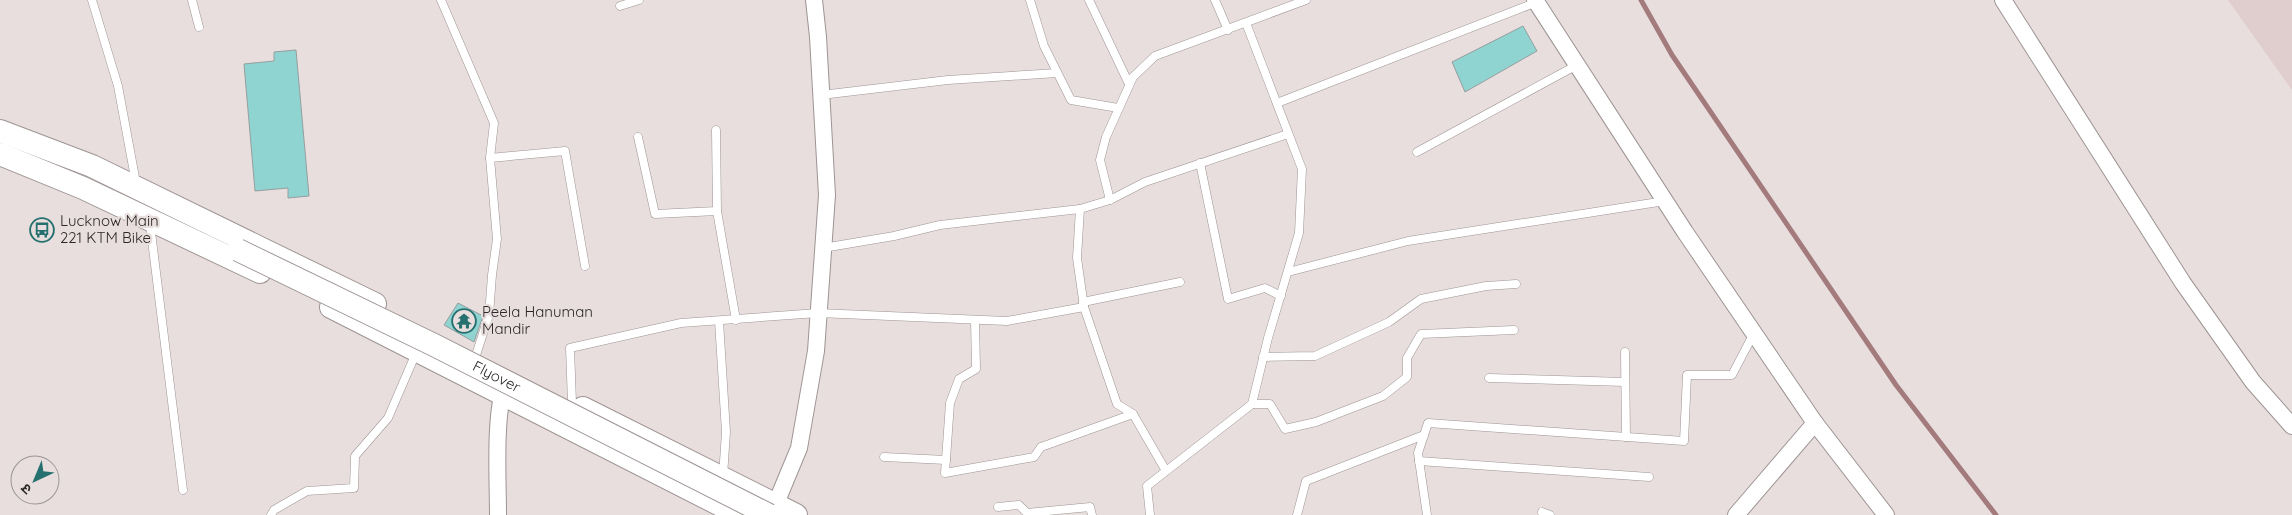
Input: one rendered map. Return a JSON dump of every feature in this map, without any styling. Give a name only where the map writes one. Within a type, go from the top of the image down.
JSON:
[{"type":"main road","points":[[0,131],[92,166],[183,236],[417,351],[740,515]]},
{"type":"main road","points":[[0,154],[83,188],[144,206],[194,216],[723,478],[771,511],[796,515]]},
{"type":"main road","name":"Flyover","points":[[194,216],[230,246]]},
{"type":"main road","name":"Flyover","points":[[183,236],[230,246],[771,511]]},
{"type":"street","points":[[771,511],[799,448],[816,351],[827,195],[822,95],[814,0]]},
{"type":"street","points":[[2003,0],[2183,283],[2253,382],[2292,426]]},
{"type":"street","points":[[1536,1],[1665,201],[1814,423],[1886,515]]},
{"type":"street","points":[[498,515],[498,441],[502,394],[510,372]]},
{"type":"street","points":[[1736,515],[1814,423]]},
{"type":"lane","points":[[92,0],[118,86],[144,206],[184,490]]},
{"type":"lane","points":[[192,0],[199,27]]},
{"type":"lane","points":[[441,0],[494,123],[490,158],[497,239],[492,275],[490,315],[476,355]]},
{"type":"lane","points":[[620,6],[640,0]]},
{"type":"lane","points":[[1030,0],[1044,46],[1071,100],[1118,108]]},
{"type":"lane","points":[[1089,0],[1129,84]]},
{"type":"lane","points":[[1215,0],[1228,30]]},
{"type":"lane","points":[[1110,200],[1100,160],[1106,137],[1133,77],[1155,56],[1306,0]]},
{"type":"lane","points":[[1277,103],[1536,1]]},
{"type":"lane","points":[[1246,23],[1302,169],[1299,233],[1263,357],[1252,404]]},
{"type":"lane","points":[[1417,152],[1577,65]]},
{"type":"lane","points":[[822,95],[948,80],[1057,73]]},
{"type":"lane","points":[[716,130],[717,211],[736,320]]},
{"type":"lane","points":[[823,248],[894,236],[940,225],[1080,209],[1110,200],[1145,182],[1288,134]]},
{"type":"lane","points":[[638,137],[655,214],[717,211]]},
{"type":"lane","points":[[490,158],[565,152],[585,266]]},
{"type":"lane","points":[[1200,164],[1228,299],[1265,288],[1281,296]]},
{"type":"lane","points":[[1288,272],[1408,241],[1665,201]]},
{"type":"lane","points":[[1080,209],[1077,258],[1084,305],[1117,404],[1133,414],[1166,471]]},
{"type":"lane","points":[[572,403],[570,348],[681,324],[818,313],[1007,321],[1180,282]]},
{"type":"lane","points":[[1263,357],[1315,356],[1389,322],[1421,299],[1486,286],[1516,284]]},
{"type":"lane","points":[[975,320],[976,370],[959,379],[950,403],[945,473],[1034,457],[1041,447],[1133,414]]},
{"type":"lane","points":[[720,321],[726,432],[723,478]]},
{"type":"lane","points":[[1150,515],[1147,486],[1252,404],[1270,404],[1285,428],[1316,422],[1383,396],[1407,377],[1407,358],[1422,334],[1514,330]]},
{"type":"lane","points":[[1427,515],[1418,453],[1428,423],[1684,441],[1687,375],[1732,375],[1754,333]]},
{"type":"lane","points":[[271,515],[274,510],[307,491],[354,488],[355,456],[388,418],[417,351]]},
{"type":"lane","points":[[1625,352],[1626,437]]},
{"type":"lane","points":[[1489,378],[1625,382]]},
{"type":"lane","points":[[1297,515],[1306,481],[1424,435]]},
{"type":"lane","points":[[884,458],[946,460]]},
{"type":"lane","points":[[1419,461],[1649,477]]},
{"type":"lane","points":[[998,507],[1019,505],[1027,512],[1090,507],[1092,515]]},
{"type":"lane","points":[[1542,512],[1550,515]]},
{"type":"shaded area","points":[[2228,0],[2292,0],[2292,90]]},
{"type":"building","points":[[1523,26],[1537,51],[1465,92],[1452,62]]},
{"type":"building","points":[[296,50],[309,196],[288,198],[288,188],[255,191],[244,64],[274,61],[274,52]]},
{"type":"building","name":"Peela Hanuman Mandir","points":[[458,303],[483,316],[474,342],[444,325]]},
{"type":"waterway","points":[[1641,0],[1672,55],[1896,385],[1996,515]]},
{"type":"place","name":"Lucknow Main 221 KTM Bike","points":[[42,230]]},
{"type":"place","name":"Peela Hanuman Mandir","points":[[464,321]]}]
